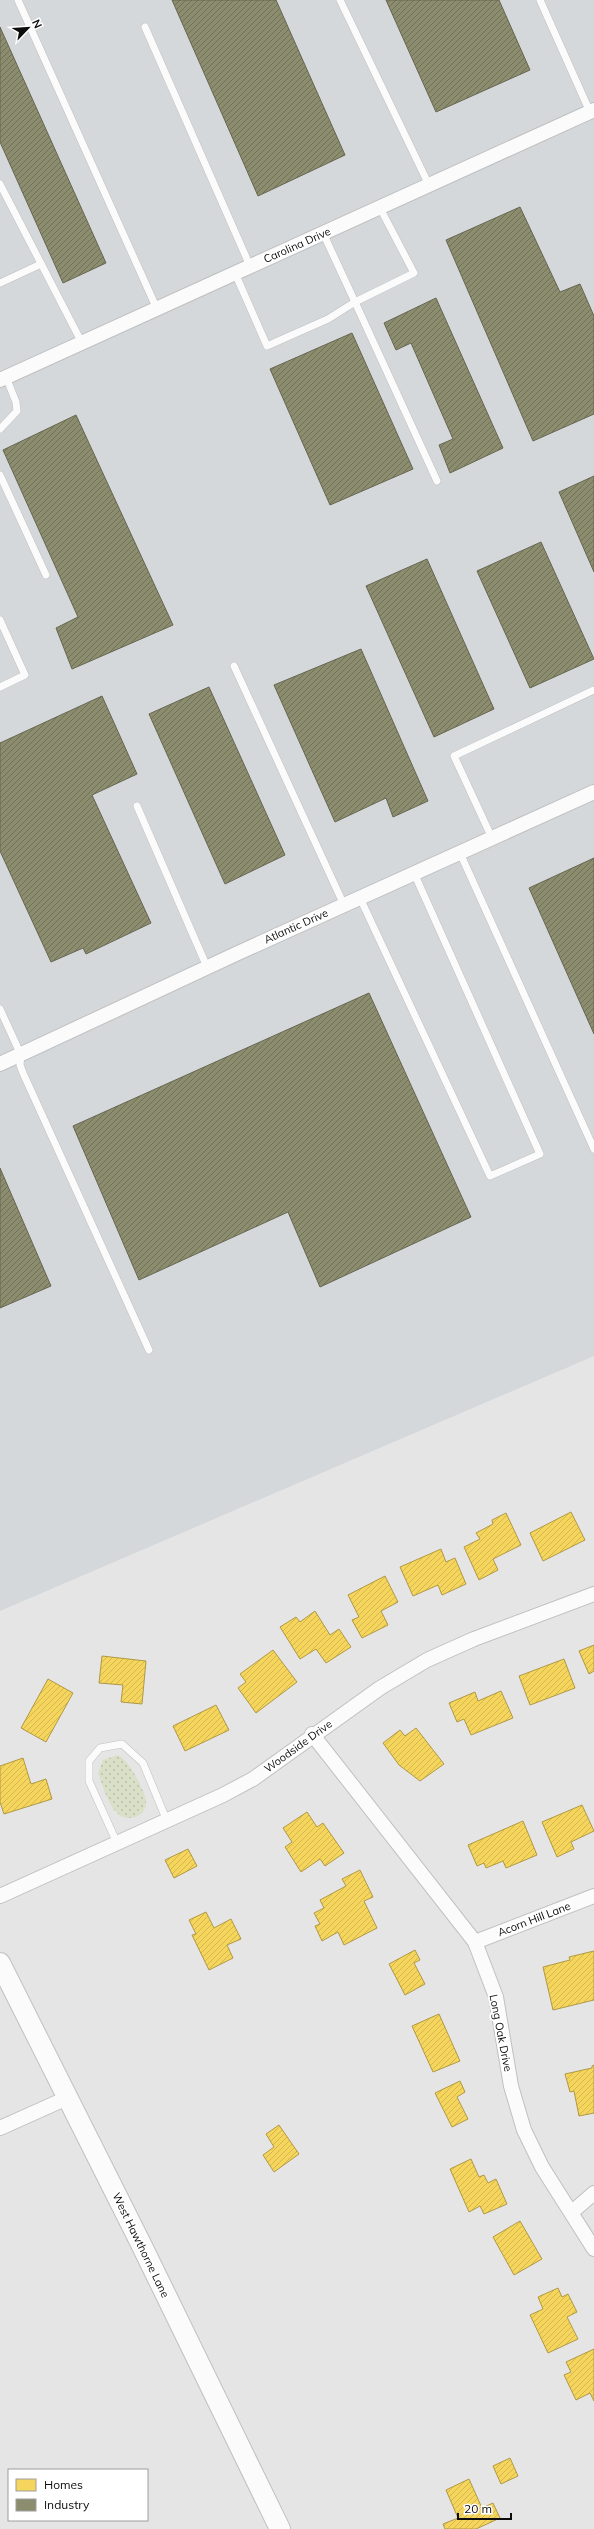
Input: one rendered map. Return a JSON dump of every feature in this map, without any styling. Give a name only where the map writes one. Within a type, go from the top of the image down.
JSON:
[{"type":"street","name":"Carolina Drive","points":[[3,378],[592,111]]},
{"type":"street","name":"Atlantic Drive","points":[[0,1064],[207,967],[594,792]]},
{"type":"street","name":"Woodside Drive","points":[[0,1896],[167,1821],[253,1779],[312,1734],[380,1688],[427,1660],[474,1639],[594,1594]]},
{"type":"street","name":"Long Oak Drive","points":[[312,1734],[474,1942],[496,1997],[511,2086],[524,2130],[542,2167],[572,2212],[594,2249]]},
{"type":"street","name":"Acorn Hill Lane","points":[[474,1942],[594,1896]]},
{"type":"street","name":"West Hawthorne Lane","points":[[0,1963],[140,2242],[280,2529]]},
{"type":"street","points":[[0,2128],[67,2098]]},
{"type":"street","points":[[572,2212],[594,2193]]},
{"type":"lane","points":[[18,0],[157,309]]},
{"type":"lane","points":[[340,0],[429,185]]},
{"type":"lane","points":[[540,0],[592,111]]},
{"type":"lane","points":[[145,27],[250,266]]},
{"type":"lane","points":[[0,184],[82,343]]},
{"type":"lane","points":[[235,273],[267,346],[328,319],[355,302],[414,273],[380,208]]},
{"type":"lane","points":[[323,233],[437,481]]},
{"type":"lane","points":[[0,283],[41,264]]},
{"type":"lane","points":[[0,429],[17,411],[16,402],[3,378]]},
{"type":"lane","points":[[0,475],[46,575]]},
{"type":"lane","points":[[0,620],[25,675],[0,687]]},
{"type":"lane","points":[[234,666],[344,905]]},
{"type":"lane","points":[[492,838],[454,756],[594,690]]},
{"type":"lane","points":[[137,806],[207,967]]},
{"type":"lane","points":[[460,853],[594,1149]]},
{"type":"lane","points":[[360,898],[490,1176],[540,1154],[414,873]]},
{"type":"lane","points":[[0,1009],[21,1055],[20,1065],[23,1073],[149,1350]]},
{"type":"lane","points":[[117,1843],[89,1781],[89,1761],[100,1748],[122,1744],[143,1763],[167,1821]]},
{"type":"shaded area","points":[[0,0],[594,0],[594,1356],[0,1611]]},
{"type":"green space","points":[[118,1755],[132,1769],[145,1799],[146,1804],[144,1811],[135,1817],[127,1818],[120,1816],[115,1811],[106,1796],[98,1773],[103,1760]]},
{"type":"building: Homes","points":[[571,1512],[585,1540],[543,1561],[530,1533]]},
{"type":"building: Homes","points":[[506,1513],[521,1545],[493,1559],[498,1570],[479,1580],[464,1547],[480,1539],[476,1533],[493,1524],[492,1520]]},
{"type":"building: Homes","points":[[441,1549],[446,1562],[455,1558],[466,1584],[442,1595],[438,1585],[413,1596],[400,1567]]},
{"type":"building: Homes","points":[[385,1576],[398,1602],[381,1611],[388,1625],[362,1638],[352,1620],[359,1617],[348,1595]]},
{"type":"building: Homes","points":[[315,1611],[330,1635],[339,1629],[351,1647],[326,1663],[316,1649],[300,1659],[280,1627],[296,1617],[300,1622]]},
{"type":"building: Homes","points":[[594,1645],[594,1671],[589,1674],[579,1651]]},
{"type":"building: Homes","points":[[273,1650],[297,1682],[256,1713],[238,1688],[246,1682],[240,1674]]},
{"type":"building: Homes","points":[[102,1656],[146,1661],[142,1704],[121,1702],[123,1685],[99,1683]]},
{"type":"building: Homes","points":[[564,1659],[575,1688],[530,1705],[519,1676]]},
{"type":"building: Homes","points":[[48,1679],[73,1693],[46,1742],[21,1728]]},
{"type":"building: Homes","points":[[501,1691],[513,1718],[471,1735],[464,1719],[457,1722],[449,1703],[475,1692],[478,1701]]},
{"type":"building: Homes","points":[[216,1705],[229,1730],[185,1751],[173,1726]]},
{"type":"building: Homes","points":[[416,1728],[444,1764],[420,1781],[399,1765],[383,1743],[400,1730],[405,1736]]},
{"type":"building: Homes","points":[[23,1758],[31,1784],[46,1779],[52,1799],[4,1814],[0,1802],[0,1766]]},
{"type":"building: Homes","points":[[582,1805],[594,1831],[571,1842],[574,1849],[557,1857],[542,1822]]},
{"type":"building: Homes","points":[[307,1812],[317,1827],[323,1823],[344,1853],[325,1866],[320,1859],[301,1872],[285,1847],[292,1842],[283,1828]]},
{"type":"building: Homes","points":[[523,1821],[537,1855],[506,1868],[503,1861],[486,1868],[484,1863],[477,1866],[468,1845]]},
{"type":"building: Homes","points":[[188,1849],[197,1866],[174,1878],[165,1860]]},
{"type":"building: Homes","points":[[360,1870],[373,1897],[364,1901],[377,1928],[344,1945],[338,1932],[322,1941],[315,1926],[320,1924],[314,1913],[324,1908],[320,1900],[346,1886],[342,1879]]},
{"type":"building: Homes","points":[[206,1912],[214,1928],[231,1919],[241,1939],[227,1945],[233,1958],[209,1970],[192,1935],[196,1934],[189,1920]]},
{"type":"building: Homes","points":[[415,1950],[420,1960],[414,1963],[425,1984],[405,1995],[389,1964]]},
{"type":"building: Homes","points":[[594,1951],[594,2000],[553,2010],[543,1967],[570,1960],[569,1957]]},
{"type":"building: Homes","points":[[439,2014],[460,2061],[433,2072],[412,2026]]},
{"type":"building: Homes","points":[[594,2065],[594,2113],[579,2116],[574,2091],[570,2092],[565,2074],[592,2068]]},
{"type":"building: Homes","points":[[460,2081],[465,2092],[457,2097],[468,2119],[452,2127],[435,2093]]},
{"type":"building: Homes","points":[[279,2125],[299,2154],[274,2172],[263,2155],[274,2147],[266,2134]]},
{"type":"building: Homes","points":[[471,2159],[479,2177],[484,2175],[488,2183],[496,2179],[507,2204],[484,2214],[480,2206],[469,2212],[450,2169]]},
{"type":"building: Homes","points":[[520,2221],[542,2259],[514,2275],[493,2237]]},
{"type":"building: Homes","points":[[558,2288],[562,2297],[568,2294],[577,2312],[567,2317],[578,2339],[548,2353],[530,2315],[543,2309],[538,2297]]},
{"type":"building: Homes","points":[[594,2349],[594,2401],[590,2393],[576,2400],[564,2375],[571,2372],[566,2362]]},
{"type":"building: Homes","points":[[510,2458],[518,2476],[501,2484],[493,2466]]},
{"type":"building: Homes","points":[[469,2479],[482,2508],[493,2503],[500,2518],[476,2529],[445,2529],[443,2524],[458,2518],[446,2490]]},
{"type":"building: Industry","points":[[172,0],[276,0],[345,155],[258,196]]},
{"type":"building: Industry","points":[[386,0],[499,0],[530,70],[436,112]]},
{"type":"building: Industry","points":[[0,27],[106,263],[63,283],[0,142]]},
{"type":"building: Industry","points":[[520,207],[560,292],[580,284],[594,316],[594,414],[533,441],[446,240]]},
{"type":"building: Industry","points":[[436,298],[503,448],[450,473],[439,445],[453,439],[411,343],[396,350],[384,323]]},
{"type":"building: Industry","points":[[352,333],[413,469],[330,505],[270,369]]},
{"type":"building: Industry","points":[[76,415],[173,625],[72,669],[56,628],[78,617],[3,450]]},
{"type":"building: Industry","points":[[594,476],[594,572],[559,492]]},
{"type":"building: Industry","points":[[541,542],[594,659],[530,688],[477,571]]},
{"type":"building: Industry","points":[[427,559],[494,709],[434,737],[366,586]]},
{"type":"building: Industry","points":[[361,649],[428,801],[393,817],[386,798],[335,822],[274,685]]},
{"type":"building: Industry","points":[[209,687],[285,855],[225,884],[149,714]]},
{"type":"building: Industry","points":[[102,696],[137,774],[92,795],[151,923],[86,954],[83,948],[51,962],[0,851],[0,743]]},
{"type":"building: Industry","points":[[594,858],[594,1034],[529,888]]},
{"type":"building: Industry","points":[[369,993],[471,1217],[320,1287],[288,1212],[139,1280],[73,1126]]},
{"type":"building: Industry","points":[[0,1168],[51,1286],[0,1308]]}]
